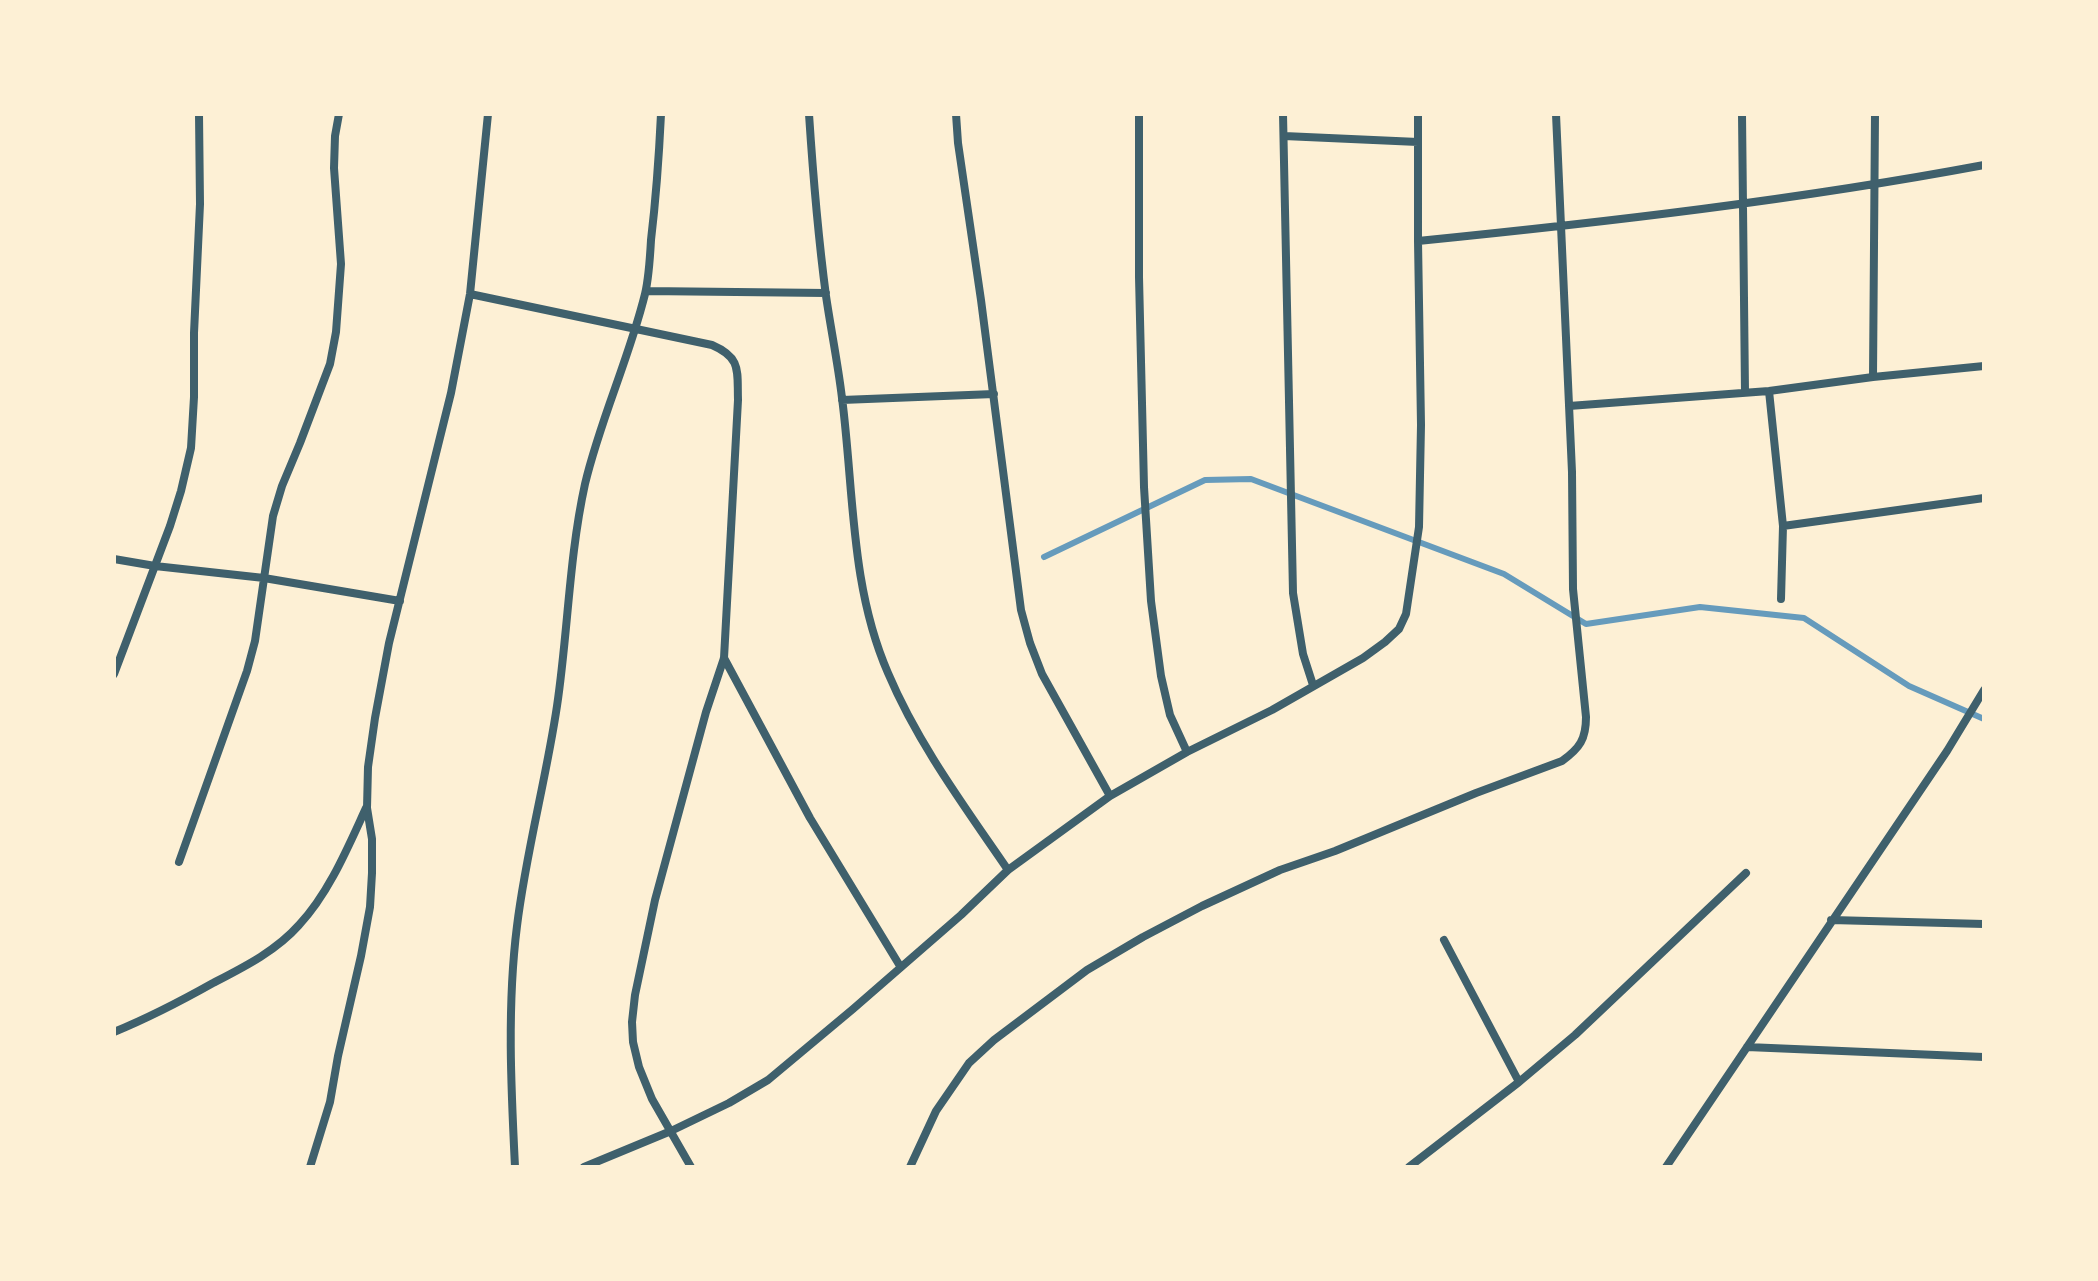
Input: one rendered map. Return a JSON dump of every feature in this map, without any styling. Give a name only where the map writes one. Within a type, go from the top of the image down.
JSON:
[{"type":"street","points":[[114,674],[181,491],[191,448],[200,204],[199,114]]},
{"type":"street","points":[[179,862],[247,671],[255,641],[273,516],[282,486],[330,364],[336,332],[341,264],[334,168],[339,114]]},
{"type":"street","points":[[310,1167],[330,1102],[370,907],[372,839],[367,808],[368,767],[375,718],[389,643],[451,393],[470,294],[488,114]]},
{"type":"street","points":[[515,1167],[512,1050],[517,928],[557,711],[577,531],[586,482],[646,291],[661,114]]},
{"type":"street","points":[[809,114],[813,177],[842,400],[853,529],[873,633],[909,719],[1008,870]]},
{"type":"street","points":[[956,114],[1021,610],[1042,674],[1110,796]]},
{"type":"street","points":[[1139,114],[1144,487],[1151,601],[1161,676],[1170,715],[1187,752]]},
{"type":"street","points":[[1283,114],[1292,578],[1297,628],[1313,685]]},
{"type":"street","points":[[584,1167],[671,1131],[768,1080],[961,915],[1008,870],[1110,796],[1363,658],[1399,629],[1406,614],[1419,527],[1418,114]]},
{"type":"street","points":[[910,1167],[936,1111],[969,1063],[994,1040],[1087,970],[1167,924],[1280,870],[1562,761],[1580,744],[1586,733],[1586,717],[1573,589],[1569,406],[1556,114]]},
{"type":"street","points":[[1742,114],[1745,392]]},
{"type":"street","points":[[1873,377],[1875,114]]},
{"type":"street","points":[[1284,136],[1418,142]]},
{"type":"street","points":[[1418,241],[1742,203],[1875,185],[1984,165]]},
{"type":"street","points":[[646,291],[826,293]]},
{"type":"street","points":[[470,294],[712,345],[728,352],[734,361],[738,400],[724,658],[663,870],[633,1008],[633,1042],[639,1067],[652,1099],[691,1167]]},
{"type":"street","points":[[1569,406],[1769,391],[1984,366]]},
{"type":"street","points":[[1769,391],[1783,526],[1781,599]]},
{"type":"street","points":[[842,400],[994,394]]},
{"type":"street","points":[[1783,526],[1984,498]]},
{"type":"street","points":[[114,559],[264,578],[400,601]]},
{"type":"street","points":[[724,658],[810,818],[900,966]]},
{"type":"street","points":[[1666,1167],[1947,751],[1984,690]]},
{"type":"street","points":[[114,1032],[198,992],[279,944],[310,912],[339,865],[367,808]]},
{"type":"street","points":[[1409,1167],[1519,1082],[1585,1026],[1746,873]]},
{"type":"street","points":[[1831,920],[1984,924]]},
{"type":"street","points":[[1444,940],[1519,1082]]},
{"type":"street","points":[[1747,1047],[1984,1057]]},
{"type":"waterway","points":[[1044,557],[1205,480],[1251,479],[1504,574],[1586,624],[1700,607],[1804,618],[1909,686],[1984,719]]}]
